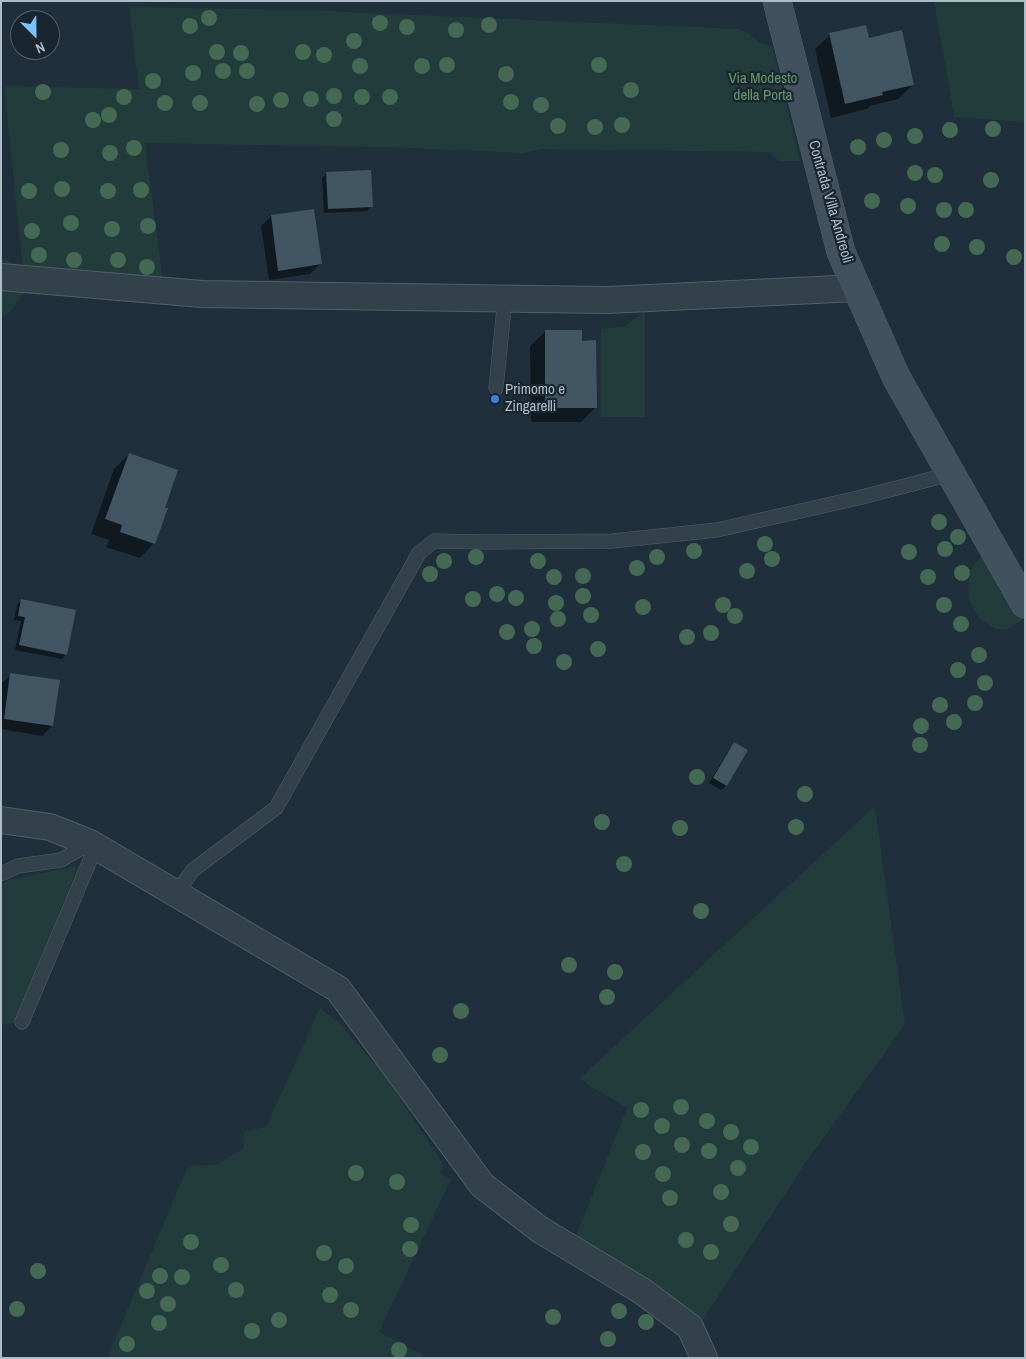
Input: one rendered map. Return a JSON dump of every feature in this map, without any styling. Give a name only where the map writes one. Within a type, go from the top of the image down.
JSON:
[{"type":"main road","name":"Contrada Villa Andreoli","points":[[778,1],[841,252],[896,377],[1025,604]]},
{"type":"street","points":[[1,277],[202,294],[608,300],[857,288]]},
{"type":"street","points":[[1,820],[50,826],[93,845],[338,989],[482,1185],[539,1229],[642,1291],[690,1327],[704,1358]]},
{"type":"lane","points":[[496,388],[506,298]]},
{"type":"lane","points":[[176,893],[193,870],[276,808],[420,553],[434,541],[612,541],[717,530],[858,498],[951,474]]},
{"type":"lane","points":[[1,874],[18,866],[61,860],[93,845]]},
{"type":"lane","points":[[22,1022],[93,845]]},
{"type":"green space","points":[[934,1],[1025,1],[1025,122],[954,117]]},
{"type":"green space","name":"Via Modesto della Porta","points":[[129,7],[302,10],[738,29],[747,32],[760,43],[772,46],[800,161],[779,161],[768,152],[542,149],[523,153],[413,148],[145,143],[163,282],[29,283],[24,294],[8,314],[1,317],[1,259],[9,261],[23,270],[4,86],[139,89]]},
{"type":"green space","points":[[645,310],[645,417],[601,417],[601,329],[626,326]]},
{"type":"green space","points":[[983,554],[1023,620],[1007,629],[996,629],[980,619],[968,598],[972,567]]},
{"type":"green space","points":[[875,806],[905,1025],[806,1162],[695,1332],[574,1241],[627,1108],[588,1085],[580,1078]]},
{"type":"green space","points":[[76,866],[74,877],[15,1023],[1,1025],[1,884],[8,880]]},
{"type":"green space","points":[[320,1008],[338,1022],[382,1072],[444,1165],[440,1174],[451,1179],[379,1332],[422,1354],[420,1358],[107,1358],[188,1166],[218,1164],[244,1148],[244,1131],[266,1127]]},
{"type":"building","points":[[866,25],[869,38],[902,30],[914,85],[882,92],[883,95],[845,104],[829,33]]},
{"type":"building","points":[[371,170],[373,207],[328,209],[326,172]]},
{"type":"building","points":[[314,209],[322,264],[278,271],[271,215]]},
{"type":"building","points":[[545,330],[582,330],[582,341],[596,340],[597,408],[545,408]]},
{"type":"building","points":[[129,453],[178,470],[165,508],[168,508],[155,544],[120,532],[122,525],[105,519]]},
{"type":"building","points":[[21,599],[76,610],[67,655],[19,645],[25,617],[18,616]]},
{"type":"building","points":[[10,673],[60,680],[53,726],[4,719]]},
{"type":"building","points":[[734,742],[748,750],[727,786],[713,778]]},
{"type":"place","name":"Primomo e Zingarelli","points":[[495,399]]}]
